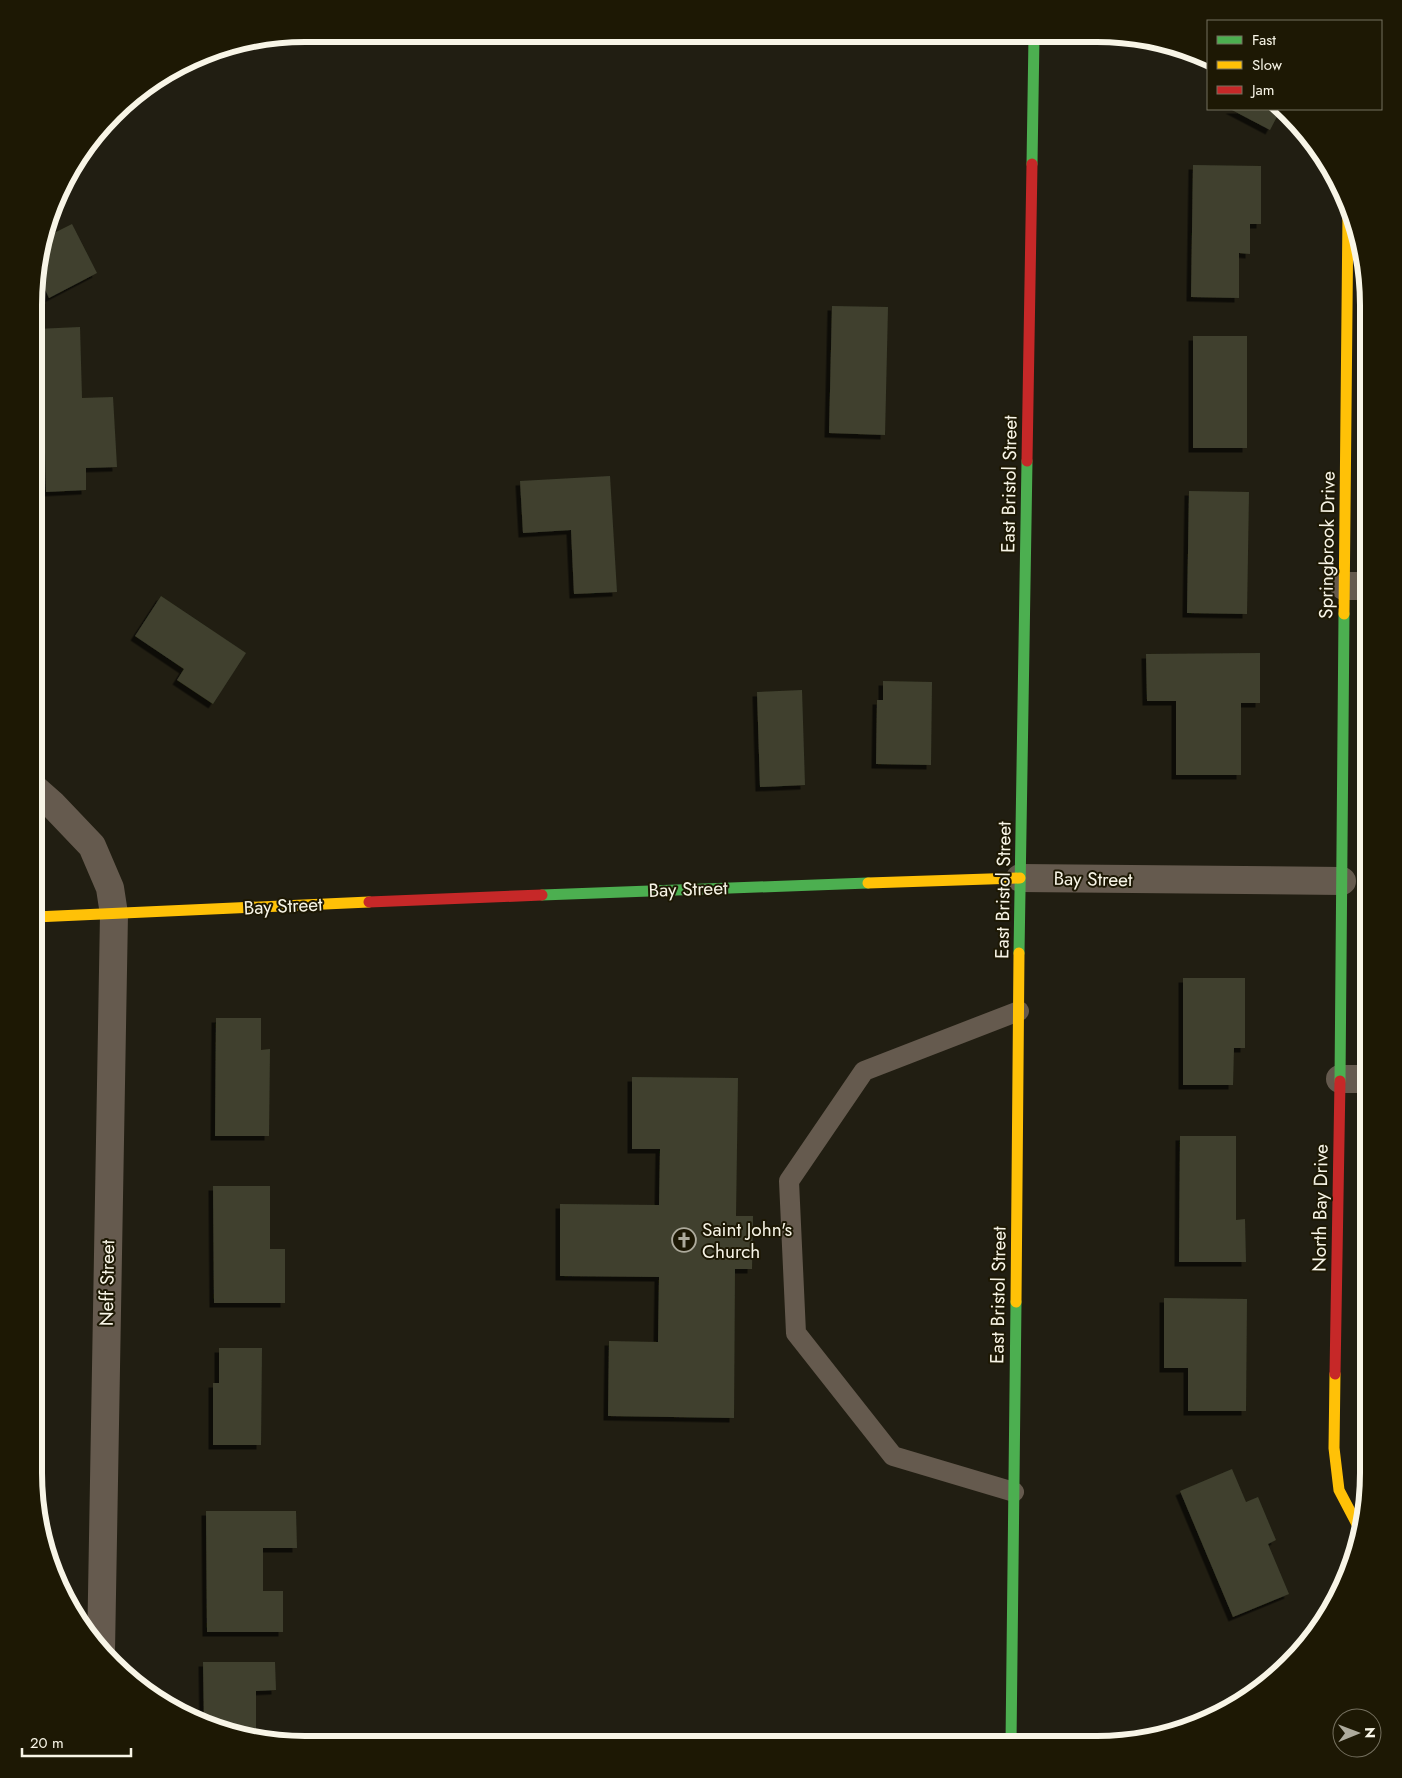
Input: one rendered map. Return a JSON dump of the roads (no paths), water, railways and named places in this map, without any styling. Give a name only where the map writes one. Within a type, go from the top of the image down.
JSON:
[{"type":"street","name":"East Bristol Street","points":[[1011,1736],[1020,878],[1034,43]]},
{"type":"street","name":"Springbrook Drive","points":[[1342,881],[1356,586],[1348,229]]},
{"type":"street","name":"Neff Street","points":[[42,795],[92,846],[110,888],[114,914],[101,1637]]},
{"type":"street","name":"Bay Street","points":[[42,917],[562,894],[1020,878],[1342,881]]},
{"type":"street","name":"North Bay Drive","points":[[1342,881],[1334,1448],[1339,1490],[1355,1520]]},
{"type":"street","points":[[1340,1079],[1360,1079]]},
{"type":"lane","points":[[1014,1492],[893,1456],[796,1333],[789,1180],[864,1071],[1019,1011]]},
{"type":"place","name":"Saint John's Church","points":[[684,1240]]}]
